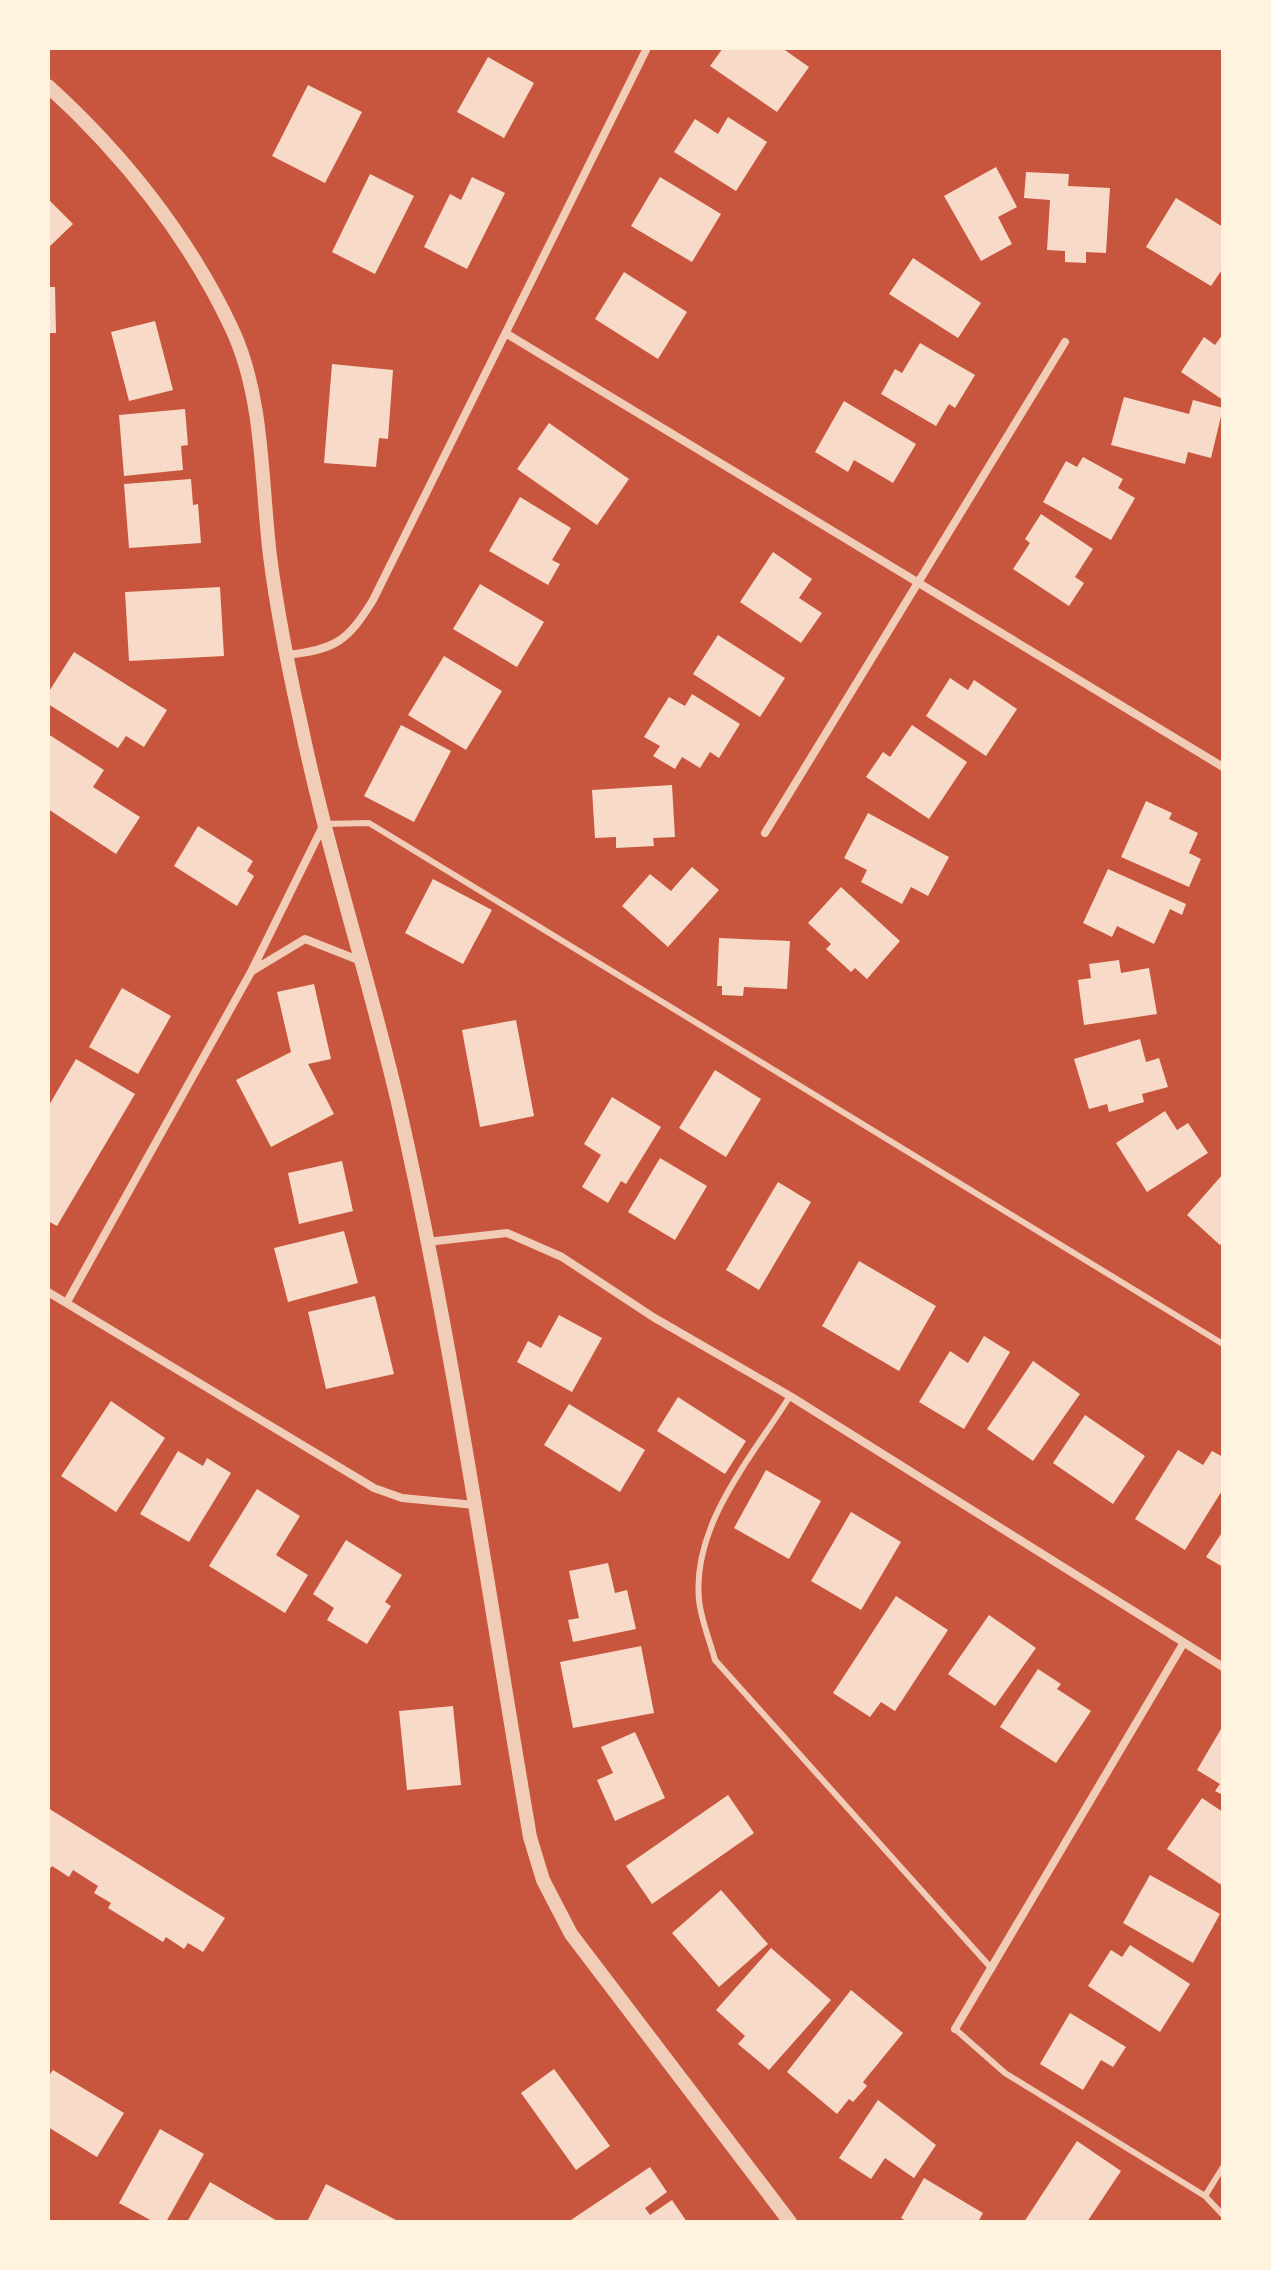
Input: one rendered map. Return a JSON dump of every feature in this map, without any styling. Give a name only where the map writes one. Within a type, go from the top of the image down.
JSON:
[{"type":"street","points":[[286,655],[311,652],[351,635],[373,600],[647,48]]},
{"type":"street","points":[[48,86],[101,134],[169,222],[234,333],[253,405],[270,559],[286,655],[324,824],[362,962],[427,1242],[475,1505],[530,1837],[543,1880],[571,1934],[790,2222]]},
{"type":"street","points":[[507,334],[1223,767]]},
{"type":"street","points":[[765,833],[1065,342]]},
{"type":"street","points":[[67,1302],[251,972],[324,824]]},
{"type":"street","points":[[251,972],[305,939],[362,962]]},
{"type":"street","points":[[427,1242],[507,1233],[562,1257],[653,1317],[790,1396],[1223,1667]]},
{"type":"street","points":[[48,1292],[374,1488],[402,1498],[475,1505]]},
{"type":"street","points":[[955,2029],[993,1971],[1183,1644]]},
{"type":"lane","points":[[324,824],[369,823],[1223,1344]]},
{"type":"lane","points":[[790,1396],[711,1524],[701,1562],[699,1601],[715,1660],[993,1971]]},
{"type":"lane","points":[[955,2029],[1005,2073],[1205,2196],[1223,2216],[1220,2222]]},
{"type":"lane","points":[[1205,2196],[1223,2167]]},
{"type":"building","points":[[723,48],[782,48],[809,67],[777,112],[710,66]]},
{"type":"building","points":[[488,57],[534,83],[504,138],[457,112]]},
{"type":"building","points":[[308,85],[362,112],[325,183],[272,156]]},
{"type":"building","points":[[728,117],[767,142],[736,191],[674,152],[695,119],[718,134]]},
{"type":"building","points":[[996,167],[1017,207],[998,217],[1012,244],[981,261],[944,196]]},
{"type":"building","points":[[1026,172],[1069,174],[1068,186],[1110,188],[1106,253],[1086,252],[1086,263],[1065,262],[1065,251],[1047,250],[1050,200],[1024,198]]},
{"type":"building","points":[[370,174],[414,196],[375,274],[332,252]]},
{"type":"building","points":[[472,177],[505,193],[467,269],[424,247],[450,194],[461,200]]},
{"type":"building","points":[[660,177],[721,214],[692,262],[631,226]]},
{"type":"building","points":[[1176,198],[1223,227],[1223,268],[1211,286],[1146,247]]},
{"type":"building","points":[[48,199],[73,224],[48,248]]},
{"type":"building","points":[[913,258],[981,303],[958,338],[889,294]]},
{"type":"building","points":[[624,272],[687,312],[658,359],[595,319]]},
{"type":"building","points":[[48,287],[55,287],[56,333],[48,333]]},
{"type":"building","points":[[155,321],[173,390],[129,401],[111,332]]},
{"type":"building","points":[[1223,334],[1223,400],[1181,372],[1204,337],[1215,345]]},
{"type":"building","points":[[920,343],[975,375],[955,408],[949,404],[936,426],[881,394],[895,369],[902,373]]},
{"type":"building","points":[[332,364],[393,370],[388,439],[379,438],[376,467],[324,463]]},
{"type":"building","points":[[1124,397],[1189,414],[1193,400],[1223,408],[1211,458],[1188,452],[1185,464],[1111,445]]},
{"type":"building","points":[[844,401],[916,444],[893,483],[854,460],[848,472],[815,452]]},
{"type":"building","points":[[185,409],[188,445],[181,446],[183,470],[124,476],[119,415]]},
{"type":"building","points":[[549,423],[629,479],[597,525],[517,469]]},
{"type":"building","points":[[1083,457],[1123,479],[1118,488],[1135,498],[1111,540],[1043,502],[1066,461],[1077,467]]},
{"type":"building","points":[[191,479],[193,505],[198,504],[201,543],[129,548],[124,484]]},
{"type":"building","points":[[520,497],[571,528],[552,560],[560,564],[548,585],[489,551]]},
{"type":"building","points":[[1041,514],[1093,549],[1075,577],[1084,583],[1069,606],[1013,569],[1030,543],[1025,539]]},
{"type":"building","points":[[773,552],[812,579],[799,598],[822,613],[801,643],[740,602]]},
{"type":"building","points":[[480,584],[544,622],[517,667],[453,629]]},
{"type":"building","points":[[220,587],[224,656],[129,661],[125,592]]},
{"type":"building","points":[[718,635],[785,678],[760,717],[693,674]]},
{"type":"building","points":[[74,652],[167,710],[144,747],[126,736],[118,748],[48,704],[48,693]]},
{"type":"building","points":[[444,656],[502,691],[466,750],[408,715]]},
{"type":"building","points":[[950,678],[968,690],[974,680],[1017,709],[986,756],[926,716]]},
{"type":"building","points":[[692,694],[740,724],[719,758],[710,752],[700,768],[682,757],[675,769],[653,756],[660,746],[644,737],[669,697],[685,706]]},
{"type":"building","points":[[401,725],[451,751],[414,822],[364,796]]},
{"type":"building","points":[[912,725],[967,762],[929,819],[866,777],[883,752],[890,757]]},
{"type":"building","points":[[48,734],[104,770],[93,787],[140,817],[116,854],[48,809]]},
{"type":"building","points":[[672,785],[675,837],[653,838],[654,846],[616,848],[616,837],[595,838],[592,790]]},
{"type":"building","points":[[1146,801],[1172,813],[1169,819],[1198,833],[1189,853],[1201,859],[1189,887],[1121,857]]},
{"type":"building","points":[[868,813],[949,857],[928,896],[911,887],[902,904],[861,882],[867,870],[844,858]]},
{"type":"building","points":[[198,826],[253,861],[247,871],[254,876],[237,906],[174,866]]},
{"type":"building","points":[[692,867],[719,890],[668,947],[622,906],[650,874],[671,891]]},
{"type":"building","points":[[1108,869],[1186,904],[1182,915],[1170,909],[1154,944],[1117,926],[1112,937],[1083,923]]},
{"type":"building","points":[[433,879],[492,910],[463,964],[405,933]]},
{"type":"building","points":[[841,887],[900,941],[867,979],[855,968],[851,972],[826,949],[831,944],[808,923]]},
{"type":"building","points":[[719,938],[790,941],[787,989],[744,987],[743,996],[722,995],[722,986],[717,986]]},
{"type":"building","points":[[1119,960],[1121,973],[1149,968],[1157,1014],[1084,1025],[1078,980],[1091,978],[1089,964]]},
{"type":"building","points":[[314,984],[331,1059],[308,1064],[334,1114],[271,1147],[236,1080],[291,1052],[277,992]]},
{"type":"building","points":[[122,988],[171,1016],[138,1074],[89,1047]]},
{"type":"building","points":[[516,1020],[534,1116],[480,1127],[462,1030]]},
{"type":"building","points":[[1140,1039],[1146,1062],[1159,1058],[1168,1087],[1142,1094],[1144,1102],[1109,1112],[1107,1104],[1089,1109],[1074,1059]]},
{"type":"building","points":[[76,1059],[135,1094],[57,1226],[48,1221],[48,1107]]},
{"type":"building","points":[[715,1070],[761,1099],[726,1157],[679,1128]]},
{"type":"building","points":[[612,1097],[661,1127],[626,1184],[621,1181],[608,1203],[582,1187],[601,1155],[584,1144]]},
{"type":"building","points":[[1165,1111],[1177,1130],[1188,1123],[1208,1153],[1147,1192],[1116,1143]]},
{"type":"building","points":[[660,1158],[707,1186],[675,1240],[628,1212]]},
{"type":"building","points":[[342,1161],[353,1211],[299,1224],[288,1173]]},
{"type":"building","points":[[1223,1174],[1223,1242],[1220,1245],[1187,1215]]},
{"type":"building","points":[[778,1182],[811,1202],[759,1290],[726,1270]]},
{"type":"building","points":[[344,1231],[358,1283],[288,1302],[274,1248]]},
{"type":"building","points":[[859,1261],[936,1306],[899,1371],[822,1326]]},
{"type":"building","points":[[375,1296],[394,1374],[326,1389],[308,1312]]},
{"type":"building","points":[[559,1315],[602,1338],[572,1392],[517,1362],[528,1341],[541,1348]]},
{"type":"building","points":[[984,1336],[1010,1352],[964,1429],[919,1402],[950,1351],[968,1363]]},
{"type":"building","points":[[1033,1361],[1080,1394],[1033,1461],[987,1429]]},
{"type":"building","points":[[678,1397],[746,1441],[725,1474],[657,1431]]},
{"type":"building","points":[[111,1401],[165,1438],[116,1512],[61,1476]]},
{"type":"building","points":[[569,1404],[645,1450],[620,1492],[544,1445]]},
{"type":"building","points":[[1085,1415],[1145,1456],[1113,1504],[1053,1463]]},
{"type":"building","points":[[1178,1450],[1203,1465],[1212,1451],[1223,1457],[1223,1489],[1185,1550],[1135,1519]]},
{"type":"building","points":[[178,1451],[203,1466],[207,1458],[231,1473],[189,1542],[140,1514]]},
{"type":"building","points":[[766,1470],[821,1501],[789,1559],[734,1528]]},
{"type":"building","points":[[257,1489],[300,1516],[276,1555],[308,1575],[285,1613],[209,1566]]},
{"type":"building","points":[[851,1512],[901,1542],[861,1610],[811,1581]]},
{"type":"building","points":[[1223,1531],[1223,1567],[1206,1557]]},
{"type":"building","points":[[346,1540],[402,1575],[385,1602],[391,1606],[367,1644],[327,1620],[334,1608],[313,1594]]},
{"type":"building","points":[[608,1563],[615,1593],[627,1590],[636,1629],[573,1642],[568,1620],[579,1618],[569,1571]]},
{"type":"building","points":[[896,1596],[948,1630],[895,1711],[881,1702],[870,1717],[833,1693]]},
{"type":"building","points":[[989,1615],[1036,1648],[995,1706],[948,1674]]},
{"type":"building","points":[[641,1646],[654,1713],[573,1728],[560,1662]]},
{"type":"building","points":[[1038,1669],[1061,1684],[1057,1689],[1091,1711],[1056,1763],[1000,1727]]},
{"type":"building","points":[[453,1706],[461,1785],[407,1790],[399,1711]]},
{"type":"building","points":[[1221,1729],[1223,1795],[1215,1791],[1220,1784],[1197,1770]]},
{"type":"building","points":[[635,1732],[665,1798],[615,1821],[597,1780],[613,1773],[601,1747]]},
{"type":"building","points":[[728,1795],[754,1833],[652,1904],[626,1866]]},
{"type":"building","points":[[1202,1798],[1223,1812],[1223,1886],[1167,1849]]},
{"type":"building","points":[[48,1808],[225,1918],[203,1952],[188,1943],[184,1949],[166,1937],[163,1942],[108,1908],[111,1903],[94,1893],[98,1886],[73,1870],[69,1877],[52,1866],[48,1872]]},
{"type":"building","points":[[1150,1875],[1220,1914],[1193,1963],[1123,1923]]},
{"type":"building","points":[[721,1890],[768,1944],[719,1987],[672,1933]]},
{"type":"building","points":[[1130,1945],[1190,1984],[1160,2032],[1088,1986],[1111,1950],[1122,1957]]},
{"type":"building","points":[[771,1948],[831,2000],[769,2070],[738,2044],[745,2036],[716,2010]]},
{"type":"building","points":[[851,1990],[903,2033],[863,2082],[867,2086],[853,2102],[849,2099],[837,2114],[787,2072]]},
{"type":"building","points":[[1070,2013],[1126,2047],[1113,2067],[1101,2060],[1083,2090],[1040,2064]]},
{"type":"building","points":[[554,2069],[610,2146],[576,2170],[521,2093]]},
{"type":"building","points":[[53,2070],[124,2113],[97,2157],[48,2127],[48,2077]]},
{"type":"building","points":[[878,2100],[936,2145],[914,2178],[885,2158],[871,2179],[839,2158]]},
{"type":"building","points":[[160,2129],[204,2154],[166,2222],[154,2222],[119,2203]]},
{"type":"building","points":[[1077,2141],[1121,2171],[1087,2222],[1024,2222]]},
{"type":"building","points":[[650,2167],[667,2192],[645,2208],[650,2215],[672,2200],[687,2222],[568,2222]]},
{"type":"building","points":[[924,2178],[983,2213],[978,2222],[908,2222],[901,2218]]},
{"type":"building","points":[[210,2182],[279,2222],[187,2222]]},
{"type":"building","points":[[326,2184],[396,2220],[395,2222],[307,2222]]}]
